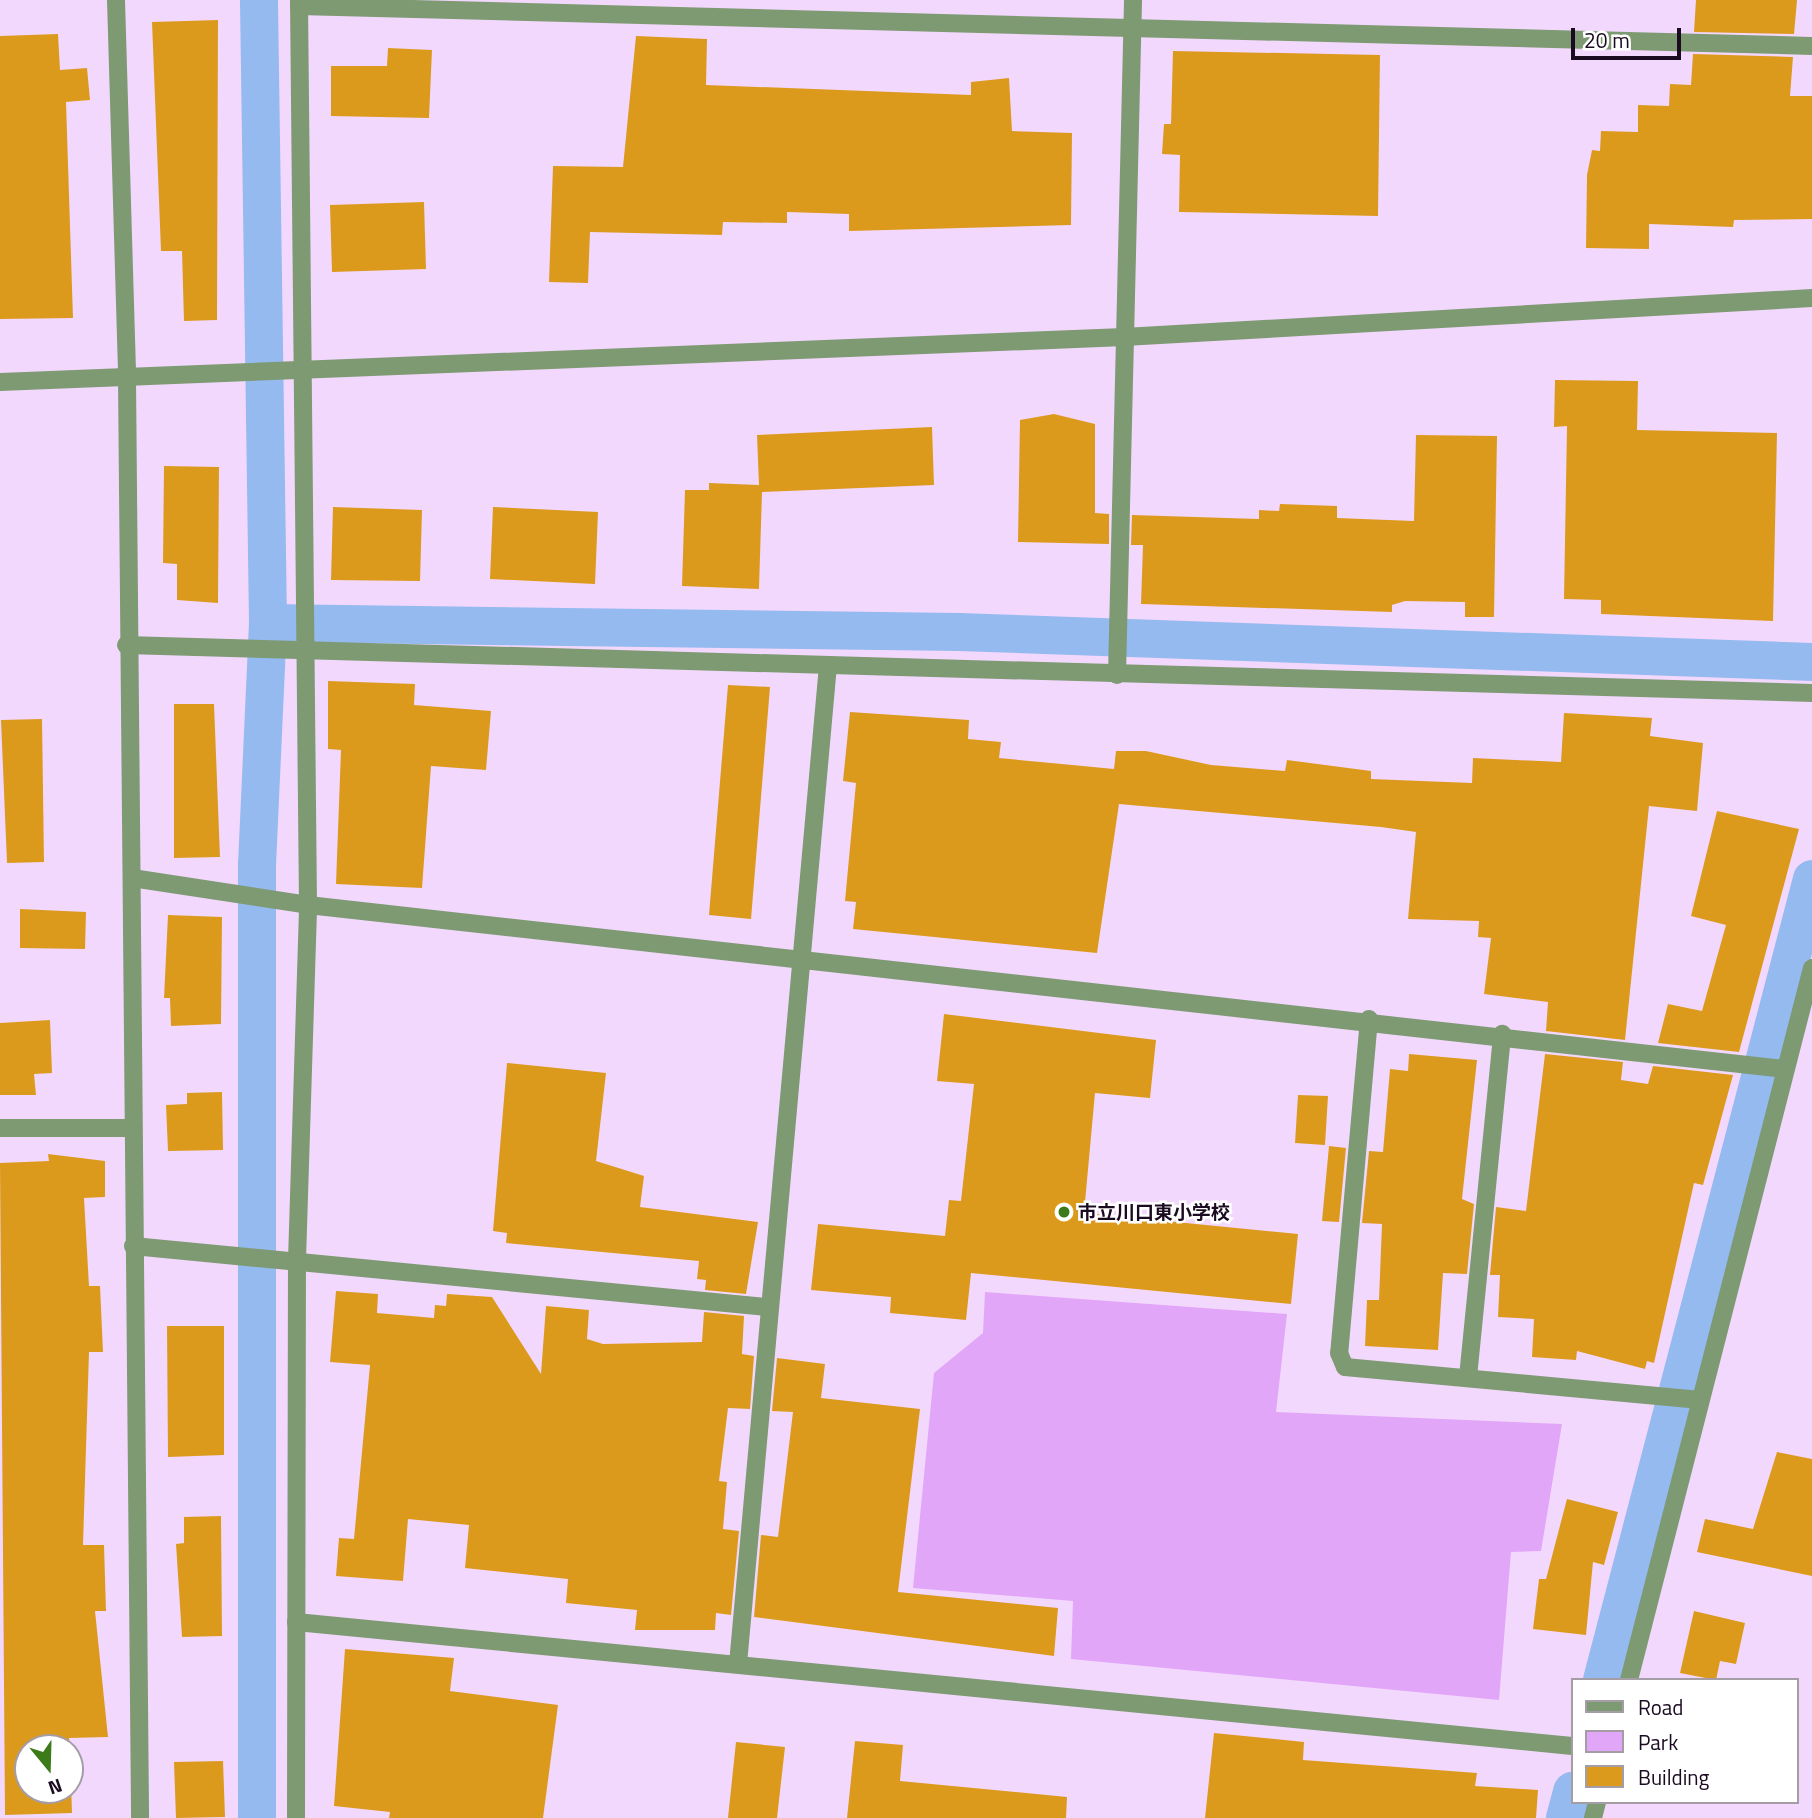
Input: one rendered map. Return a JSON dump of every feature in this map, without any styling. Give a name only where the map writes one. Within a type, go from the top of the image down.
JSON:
[{"type":"street","points":[[116,0],[127,377],[126,645],[132,878],[130,1128],[140,1818]]},
{"type":"street","points":[[1117,675],[1133,0]]},
{"type":"street","points":[[296,1818],[297,1260],[308,905],[303,647],[307,607],[301,372],[299,3],[1812,46]]},
{"type":"street","points":[[0,382],[1124,337],[1812,298]]},
{"type":"street","points":[[126,645],[227,649],[303,647],[1117,675],[1812,693]]},
{"type":"street","points":[[738,1664],[767,1307],[828,664]]},
{"type":"street","points":[[132,878],[308,905],[1369,1019],[1785,1069]]},
{"type":"street","points":[[1630,1678],[1812,968]]},
{"type":"street","points":[[1369,1019],[1339,1353],[1345,1367],[1700,1400]]},
{"type":"street","points":[[1468,1377],[1502,1034]]},
{"type":"street","points":[[0,1128],[130,1128]]},
{"type":"street","points":[[133,1246],[767,1307]]},
{"type":"street","points":[[296,1622],[1570,1746]]},
{"type":"green space","points":[[985,1292],[1287,1314],[1276,1412],[1562,1424],[1541,1551],[1511,1552],[1499,1700],[1071,1659],[1073,1601],[913,1588],[934,1373],[983,1333]]},
{"type":"building","points":[[1696,0],[1797,0],[1794,34],[1694,32]]},
{"type":"building","points":[[218,20],[217,320],[184,321],[182,251],[161,251],[152,22]]},
{"type":"building","points":[[58,34],[60,70],[87,68],[90,100],[66,102],[73,318],[0,319],[0,36]]},
{"type":"building","points":[[636,36],[707,39],[706,85],[971,95],[971,82],[1009,78],[1012,131],[1072,133],[1071,225],[849,231],[849,214],[787,212],[787,223],[723,222],[722,235],[590,232],[588,283],[549,282],[553,166],[623,167]]},
{"type":"building","points":[[388,48],[432,50],[429,118],[331,116],[331,66],[387,66]]},
{"type":"building","points":[[1173,51],[1380,55],[1378,216],[1179,212],[1180,155],[1162,154],[1164,124],[1171,124]]},
{"type":"building","points":[[1693,54],[1793,57],[1790,96],[1812,96],[1812,219],[1734,220],[1733,227],[1649,224],[1649,249],[1586,248],[1587,175],[1592,150],[1600,151],[1601,131],[1638,132],[1638,105],[1669,106],[1670,84],[1691,85]]},
{"type":"building","points":[[424,202],[426,269],[332,272],[330,205]]},
{"type":"building","points":[[1555,380],[1638,381],[1637,430],[1777,433],[1773,621],[1601,614],[1601,600],[1564,599],[1567,426],[1554,427]]},
{"type":"building","points":[[1054,414],[1095,424],[1095,513],[1109,514],[1109,544],[1018,542],[1020,420]]},
{"type":"building","points":[[932,427],[934,485],[762,492],[759,589],[682,586],[685,490],[709,490],[709,483],[759,485],[757,435]]},
{"type":"building","points":[[1416,435],[1497,436],[1494,617],[1465,617],[1465,602],[1405,601],[1392,605],[1392,612],[1141,604],[1143,545],[1131,545],[1132,515],[1259,519],[1259,510],[1279,511],[1280,504],[1337,506],[1337,518],[1414,521]]},
{"type":"building","points":[[164,466],[219,467],[218,603],[177,600],[177,564],[163,563]]},
{"type":"building","points":[[333,507],[422,510],[420,581],[331,580]]},
{"type":"building","points":[[493,507],[598,512],[595,584],[490,579]]},
{"type":"building","points":[[328,681],[415,684],[414,705],[491,711],[486,770],[431,766],[422,888],[336,884],[341,750],[328,749]]},
{"type":"building","points":[[728,685],[770,687],[751,919],[709,915]]},
{"type":"building","points":[[174,704],[214,704],[220,857],[174,858]]},
{"type":"building","points":[[850,712],[969,720],[968,739],[1001,742],[999,758],[1114,769],[1116,751],[1146,751],[1211,765],[1285,771],[1287,760],[1371,771],[1371,779],[1472,783],[1473,758],[1561,762],[1564,713],[1652,718],[1650,736],[1703,743],[1697,811],[1649,806],[1625,1040],[1546,1031],[1548,1002],[1484,994],[1491,938],[1478,937],[1479,921],[1408,919],[1416,832],[1119,804],[1097,953],[853,929],[856,902],[845,901],[856,783],[843,781]]},
{"type":"building","points":[[42,719],[44,862],[7,863],[1,720]]},
{"type":"building","points":[[1717,811],[1799,829],[1739,1052],[1658,1043],[1668,1004],[1702,1011],[1726,925],[1691,916]]},
{"type":"building","points":[[20,909],[86,912],[85,949],[20,948]]},
{"type":"building","points":[[168,915],[222,917],[221,1024],[171,1026],[170,998],[164,998]]},
{"type":"building","points":[[944,1014],[1156,1040],[1150,1098],[1095,1093],[1084,1213],[1298,1234],[1291,1304],[971,1273],[966,1320],[890,1313],[891,1297],[811,1290],[818,1224],[945,1236],[949,1200],[961,1201],[974,1084],[937,1081]]},
{"type":"building","points":[[50,1020],[52,1073],[34,1074],[36,1095],[0,1095],[0,1023]]},
{"type":"building","points":[[1409,1054],[1477,1060],[1462,1199],[1474,1204],[1467,1274],[1443,1273],[1438,1350],[1365,1346],[1367,1300],[1379,1300],[1382,1224],[1362,1223],[1369,1151],[1383,1152],[1390,1069],[1408,1071]]},
{"type":"building","points":[[1545,1054],[1623,1062],[1621,1080],[1648,1084],[1653,1066],[1733,1075],[1703,1185],[1694,1183],[1654,1363],[1647,1361],[1645,1369],[1577,1351],[1576,1360],[1532,1357],[1534,1319],[1498,1317],[1500,1275],[1490,1275],[1496,1207],[1526,1211]]},
{"type":"building","points":[[507,1063],[606,1073],[596,1161],[644,1176],[640,1207],[758,1222],[746,1294],[705,1290],[706,1280],[697,1279],[699,1261],[506,1243],[507,1233],[493,1231]]},
{"type":"building","points":[[222,1092],[223,1150],[168,1151],[166,1105],[187,1104],[187,1093]]},
{"type":"building","points":[[1298,1095],[1328,1096],[1325,1145],[1295,1143]]},
{"type":"building","points":[[1329,1146],[1346,1148],[1339,1222],[1322,1221]]},
{"type":"building","points":[[48,1154],[105,1161],[105,1197],[84,1198],[89,1286],[100,1286],[103,1352],[89,1352],[83,1545],[104,1545],[106,1611],[95,1611],[108,1737],[84,1738],[84,1734],[14,1734],[14,1804],[72,1804],[72,1813],[5,1815],[0,1163],[49,1161]]},
{"type":"building","points":[[336,1291],[378,1294],[377,1313],[434,1318],[435,1305],[446,1306],[447,1294],[492,1297],[541,1374],[546,1306],[589,1310],[587,1339],[603,1344],[702,1342],[704,1312],[744,1316],[742,1354],[754,1356],[750,1409],[728,1408],[719,1481],[727,1482],[723,1529],[739,1531],[731,1615],[716,1613],[715,1630],[635,1630],[637,1610],[566,1603],[568,1579],[465,1568],[469,1525],[408,1519],[403,1581],[336,1576],[339,1538],[354,1539],[370,1365],[330,1362]]},
{"type":"building","points":[[167,1326],[224,1326],[224,1455],[168,1457]]},
{"type":"building","points":[[777,1358],[825,1364],[821,1398],[920,1409],[898,1592],[1058,1608],[1054,1656],[754,1617],[761,1535],[778,1537],[793,1412],[772,1411]]},
{"type":"building","points":[[1777,1452],[1812,1459],[1812,1576],[1697,1552],[1705,1519],[1753,1529]]},
{"type":"building","points":[[1567,1499],[1618,1512],[1604,1565],[1593,1562],[1586,1635],[1533,1629],[1539,1579],[1546,1579]]},
{"type":"building","points":[[221,1516],[222,1636],[182,1637],[176,1544],[184,1543],[184,1517]]},
{"type":"building","points":[[1694,1611],[1745,1623],[1736,1664],[1720,1661],[1716,1678],[1680,1673]]},
{"type":"building","points":[[345,1649],[454,1658],[450,1691],[558,1705],[543,1818],[389,1818],[390,1812],[334,1806]]},
{"type":"building","points":[[1214,1733],[1304,1742],[1303,1760],[1477,1773],[1475,1786],[1538,1790],[1536,1818],[1205,1818]]},
{"type":"building","points":[[855,1741],[903,1745],[900,1781],[1067,1797],[1066,1818],[847,1818]]},
{"type":"building","points":[[736,1742],[785,1747],[777,1818],[728,1818]]},
{"type":"building","points":[[223,1761],[225,1817],[176,1818],[174,1762]]},
{"type":"waterway","points":[[257,1818],[257,865],[268,623],[259,0]]},
{"type":"waterway","points":[[268,623],[959,632],[1812,662]]},
{"type":"waterway","points":[[1603,1678],[1812,879]]},
{"type":"waterway","points":[[1565,1818],[1570,1799]]},
{"type":"place","name":"市立川口東小学校","points":[[1064,1212]]}]
